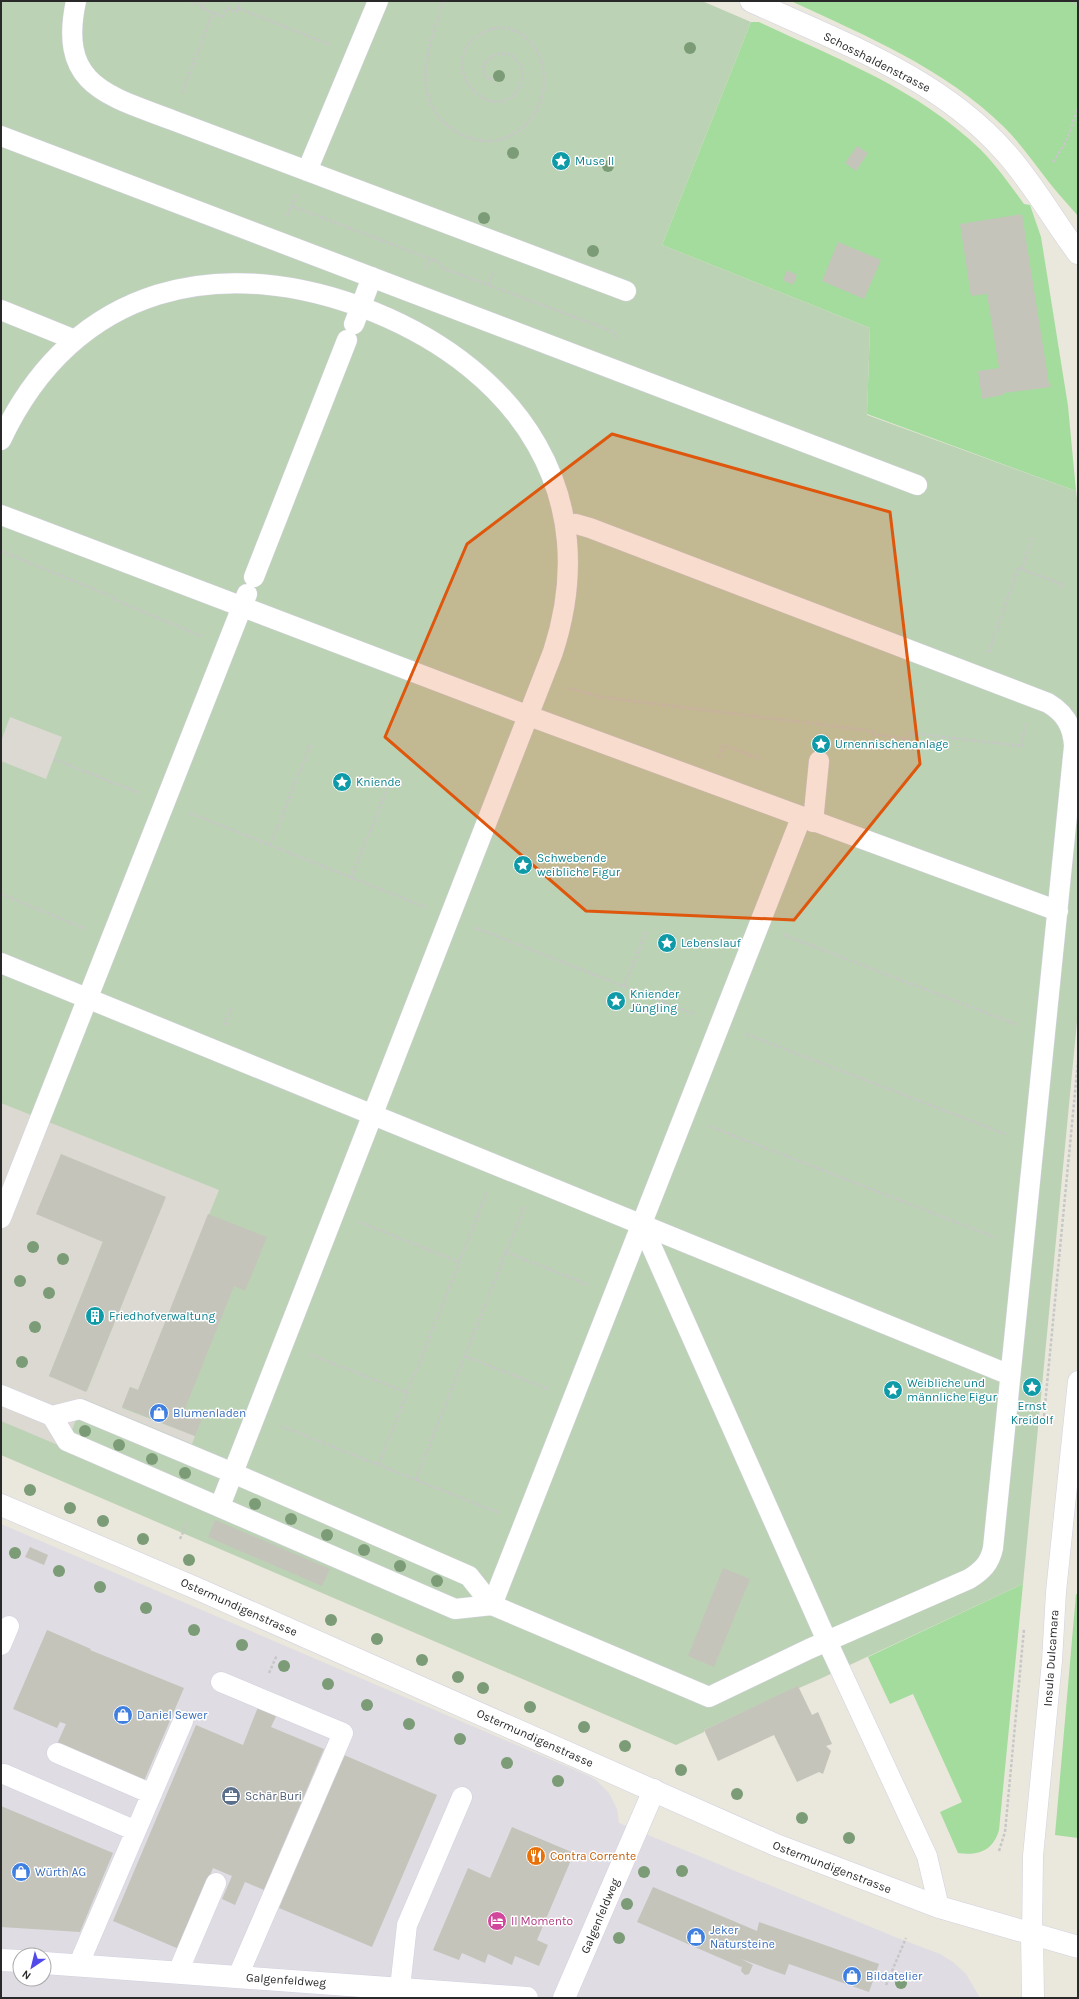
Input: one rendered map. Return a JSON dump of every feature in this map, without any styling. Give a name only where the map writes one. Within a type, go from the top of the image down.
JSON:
[{"type":"street","name":"Schosshaldenstrasse","points":[[751,1],[897,69],[931,89],[964,112],[993,139],[1016,164],[1078,253]]},
{"type":"street","name":"Ostermundigenstrasse","points":[[1,1504],[198,1589],[776,1845],[939,1907],[1077,1947]]},
{"type":"street","name":"Galgenfeldweg","points":[[564,1998],[654,1790]]},
{"type":"street","points":[[1032,1934],[1033,1998]]},
{"type":"street","points":[[1,1960],[12,1961]]},
{"type":"street","name":"Galgenfeldweg","points":[[52,1964],[527,1998]]},
{"type":"lane","points":[[76,1],[71,30],[72,47],[76,61],[82,72],[107,94],[172,120],[626,291]]},
{"type":"lane","points":[[307,171],[378,1]]},
{"type":"lane","points":[[1,136],[917,485]]},
{"type":"lane","points":[[1,1218],[372,278]]},
{"type":"lane","points":[[1,440],[18,407],[38,378],[75,340],[103,320],[134,304],[168,292],[207,284],[233,282],[281,286],[320,294],[354,324],[435,342],[461,359],[488,382],[519,418],[542,456],[558,495],[566,525],[568,578],[564,614],[553,652],[220,1506]]},
{"type":"lane","points":[[1,310],[75,340]]},
{"type":"lane","points":[[1,515],[248,592],[529,716],[807,820],[1058,911]]},
{"type":"lane","points":[[1,1395],[52,1416],[80,1409],[233,1473],[469,1576],[492,1605],[709,1697],[827,1641],[969,1579],[986,1566],[993,1548],[1022,1248],[1058,911],[1074,746],[1073,736],[1068,721],[1060,710],[1048,703],[1028,695],[590,528],[576,524],[566,525]]},
{"type":"lane","points":[[492,1605],[759,925],[807,820],[819,761]]},
{"type":"lane","points":[[1,963],[1010,1375]]},
{"type":"lane","points":[[642,1225],[827,1641],[927,1856],[939,1907]]},
{"type":"lane","name":"Insula Dulcamara","points":[[1032,1934],[1033,1856],[1052,1661],[1056,1592],[1078,1382]]},
{"type":"lane","points":[[52,1416],[67,1442],[220,1506],[455,1609],[492,1605]]},
{"type":"lane","points":[[1,1645],[9,1626]]},
{"type":"lane","points":[[221,1682],[343,1733],[238,1976]]},
{"type":"lane","points":[[78,1966],[183,1721]]},
{"type":"lane","points":[[57,1753],[152,1794]]},
{"type":"lane","points":[[4,1774],[136,1830]]},
{"type":"lane","points":[[400,1988],[407,1925],[462,1797]]},
{"type":"lane","points":[[178,1972],[216,1883]]},
{"type":"path","points":[[190,1],[203,6],[202,8],[223,16],[227,8],[236,12],[241,1]]},
{"type":"path","points":[[203,6],[205,1]]},
{"type":"path","points":[[444,1],[429,45],[425,64],[426,86],[435,110],[448,125],[467,137],[490,141],[512,136],[524,128],[533,117],[542,98],[545,78],[540,57],[532,42],[523,35],[511,30],[494,29],[480,34],[468,47],[463,56],[463,74],[471,90],[484,99],[495,102],[502,101],[512,96],[520,86],[522,74],[517,60],[508,54],[501,53],[489,58],[484,64],[484,73],[487,78],[496,80]]},
{"type":"path","points":[[1071,1],[1078,5]]},
{"type":"path","points":[[238,8],[355,55]]},
{"type":"path","points":[[172,120],[213,12]]},
{"type":"path","points":[[1053,162],[1066,142],[1078,108]]},
{"type":"path","points":[[290,210],[294,201]]},
{"type":"path","points":[[292,206],[441,263],[440,267],[612,331],[616,335],[616,340]]},
{"type":"path","points":[[488,285],[490,281]]},
{"type":"path","points":[[1022,569],[1032,538]]},
{"type":"path","points":[[1,551],[114,597],[112,599],[226,646]]},
{"type":"path","points":[[981,677],[1018,568],[1062,584],[1060,589]]},
{"type":"path","points":[[572,689],[601,697],[872,730],[872,734],[908,739],[909,733],[1022,746],[1028,695]]},
{"type":"path","points":[[270,845],[311,744]]},
{"type":"path","points":[[54,759],[720,1025],[1034,1145]]},
{"type":"path","points":[[352,878],[392,777]]},
{"type":"path","points":[[1,894],[111,939]]},
{"type":"path","points":[[759,925],[1045,1035]]},
{"type":"path","points":[[624,986],[646,932]]},
{"type":"path","points":[[684,1117],[1022,1248]]},
{"type":"path","points":[[379,1464],[498,1166]]},
{"type":"path","points":[[416,1479],[535,1181]]},
{"type":"path","points":[[335,1212],[459,1262]]},
{"type":"path","points":[[506,1252],[615,1295]]},
{"type":"path","points":[[305,1352],[408,1392]]},
{"type":"path","points":[[465,1356],[573,1399]]},
{"type":"path","points":[[277,1424],[524,1523]]},
{"type":"path","points":[[886,1985],[906,1938]]},
{"type":"highlighted area","points":[[612,434],[890,512],[920,764],[794,920],[586,911],[385,737],[467,544]]},
{"type":"shaded area","points":[[10,717],[62,737],[46,779],[1,761],[1,741]]},
{"type":"shaded area","points":[[1,1103],[219,1190],[138,1390],[130,1387],[122,1408],[195,1436],[192,1444],[84,1399],[65,1448],[1,1421]],"holes":[[[165,1197],[87,1391],[49,1376],[103,1241]]]},
{"type":"shaded area","points":[[1,1524],[589,1776],[596,1780],[609,1793],[617,1809],[619,1823],[895,1937],[940,1954],[953,1962],[966,1974],[980,1998],[1,1998]]},
{"type":"green space","points":[[1,1],[702,1],[751,22],[662,245],[870,328],[867,415],[1076,491],[1078,507],[1078,1011],[1023,1584],[822,1678],[799,1688],[798,1687],[704,1730],[704,1732],[676,1745],[1,1455]]},
{"type":"green space","points":[[791,1],[1078,1],[1078,216],[1051,185],[1010,133],[981,106],[956,87],[903,55]]},
{"type":"green space","points":[[751,22],[759,22],[875,76],[930,109],[956,128],[980,149],[998,169],[1024,204],[1030,205],[1041,237],[1068,406],[1076,491],[867,414],[870,328],[662,245]]},
{"type":"green space","points":[[1023,1584],[999,1830],[993,1843],[984,1850],[972,1854],[958,1853],[940,1812],[962,1802],[913,1694],[890,1704],[868,1657]]},
{"type":"green space","points":[[1076,1594],[1078,1594],[1078,1838],[1055,1835]]},
{"type":"building","points":[[857,146],[868,153],[856,171],[845,163]]},
{"type":"building","points":[[1022,214],[1049,384],[1050,383],[1051,387],[1003,393],[1003,395],[982,399],[978,371],[999,368],[987,294],[971,296],[960,224]]},
{"type":"building","points":[[838,242],[881,260],[864,299],[822,281]]},
{"type":"building","points":[[787,270],[797,275],[793,285],[783,280]]},
{"type":"building","points":[[61,1154],[166,1197],[86,1392],[49,1376],[103,1242],[36,1214]]},
{"type":"building","points":[[208,1214],[267,1237],[245,1291],[234,1286],[185,1409],[203,1416],[195,1436],[122,1407],[130,1387],[138,1390]]},
{"type":"building","points":[[215,1520],[330,1569],[322,1586],[208,1537]]},
{"type":"building","points":[[30,1547],[48,1555],[44,1565],[25,1557]]},
{"type":"building","points":[[723,1568],[750,1579],[714,1667],[688,1656]]},
{"type":"building","points":[[47,1630],[91,1649],[90,1650],[184,1688],[144,1781],[57,1744],[66,1724],[60,1722],[57,1728],[13,1709]]},
{"type":"building","points":[[798,1686],[812,1715],[818,1712],[832,1744],[826,1746],[831,1751],[823,1774],[819,1772],[797,1782],[774,1735],[718,1761],[704,1730]]},
{"type":"building","points":[[260,1702],[279,1710],[271,1727],[324,1749],[264,1890],[245,1882],[235,1905],[222,1899],[232,1876],[213,1868],[179,1949],[113,1921],[196,1725],[243,1745]]},
{"type":"building","points":[[344,1755],[437,1795],[372,1947],[279,1908]]},
{"type":"building","points":[[1,1806],[113,1853],[80,1932],[1,1927]]},
{"type":"building","points":[[512,1827],[574,1853],[537,1940],[548,1945],[539,1966],[515,1956],[512,1965],[488,1954],[485,1963],[462,1953],[459,1960],[433,1950],[468,1868],[490,1878]]},
{"type":"building","points":[[653,1887],[757,1931],[759,1922],[879,1964],[869,1992],[789,1964],[785,1975],[741,1959],[753,1965],[749,1974],[745,1975],[741,1971],[742,1966],[741,1967],[637,1922]]},
{"type":"place","name":"Muse II","points":[[561,161]]},
{"type":"place","name":"Urnennischenanlage","points":[[821,744]]},
{"type":"place","name":"Kniende","points":[[342,782]]},
{"type":"place","name":"Schwebende weibliche Figur","points":[[523,865]]},
{"type":"place","name":"Lebenslauf","points":[[667,943]]},
{"type":"place","name":"Kniender Jüngling","points":[[616,1001]]},
{"type":"place","name":"Friedhofverwaltung","points":[[95,1316]]},
{"type":"place","name":"Ernst Kreidolf","points":[[1032,1387]]},
{"type":"place","name":"Weibliche und männliche Figur","points":[[893,1390]]},
{"type":"place","name":"Blumenladen","points":[[159,1413]]},
{"type":"place","name":"Daniel Sewer","points":[[123,1715]]},
{"type":"place","name":"Schär Buri","points":[[231,1796]]},
{"type":"place","name":"Contra Corrente","points":[[536,1856]]},
{"type":"place","name":"Würth AG","points":[[21,1872]]},
{"type":"place","name":"Il Momento","points":[[497,1921]]},
{"type":"place","name":"Jeker Natursteine","points":[[696,1937]]},
{"type":"place","name":"Bildatelier","points":[[852,1976]]}]
